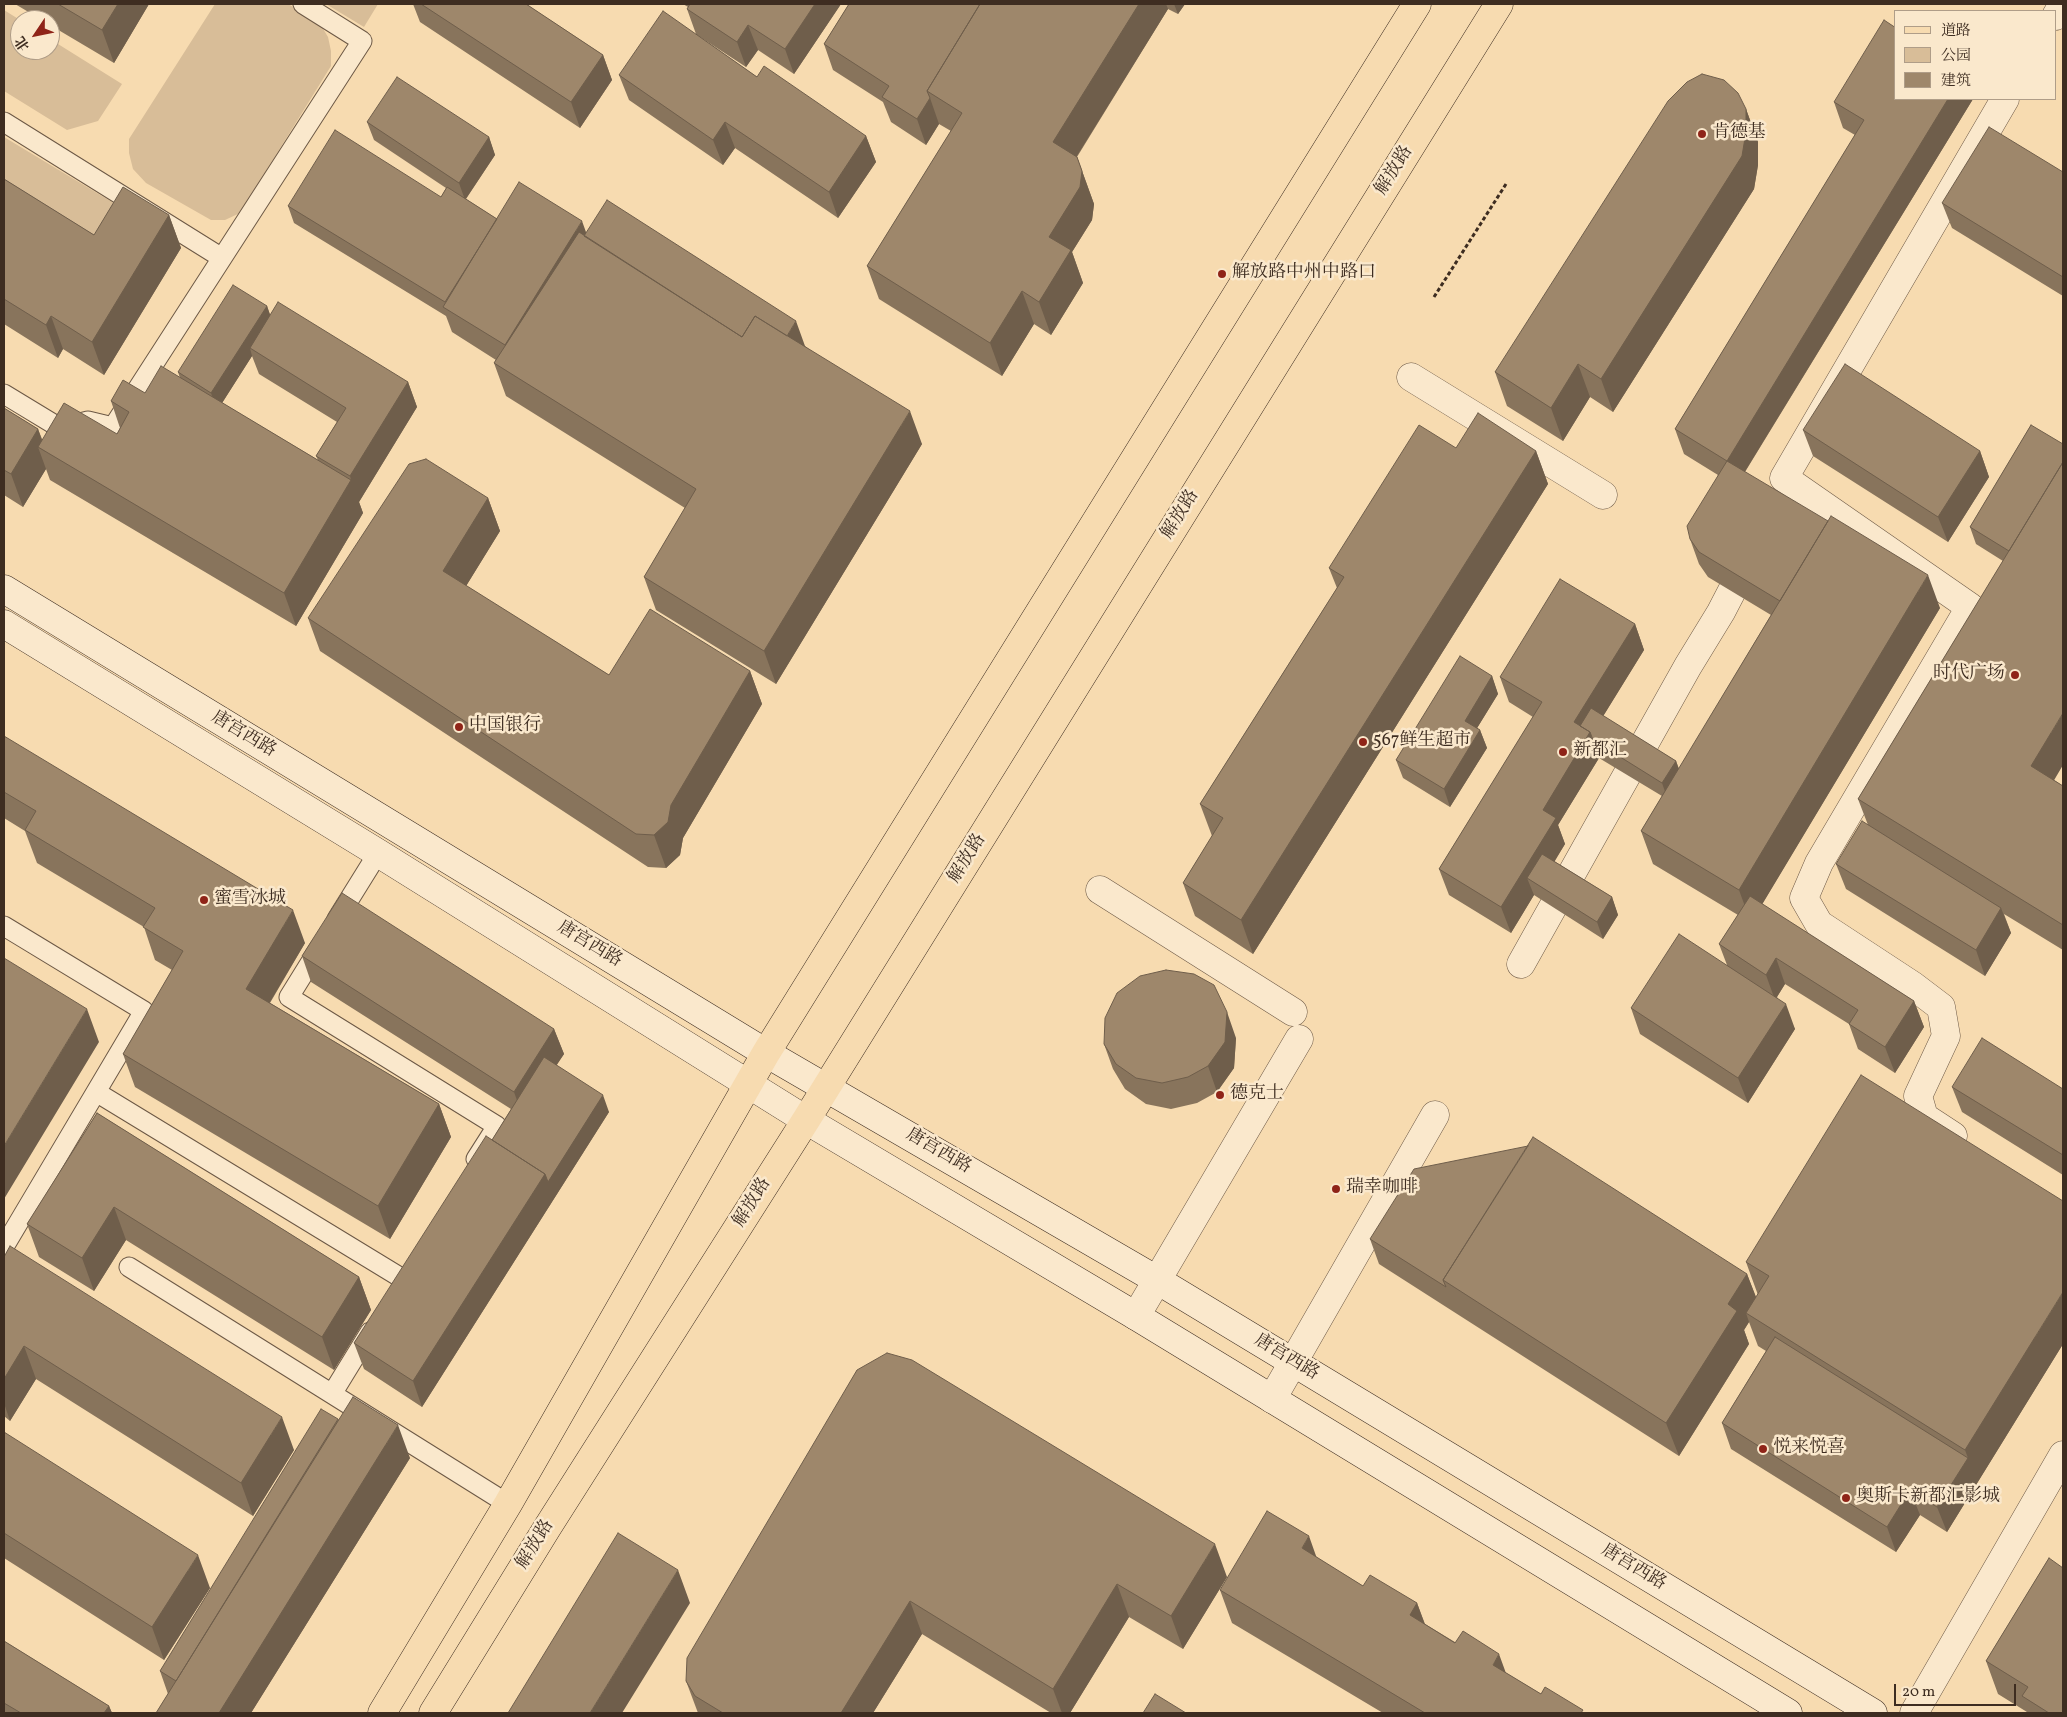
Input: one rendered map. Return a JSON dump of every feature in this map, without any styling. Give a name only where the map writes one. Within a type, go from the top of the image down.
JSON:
[{"type":"main road","points":[[382,1713],[508,1504],[766,1053],[1417,4]]},
{"type":"main road","name":"解放路","points":[[433,1713],[552,1520],[806,1120],[1499,4]]},
{"type":"main road","points":[[1974,1149],[1924,1117],[1918,1096],[1946,1036],[1941,1007],[1912,985],[1819,924],[1804,898],[1819,863],[1970,606],[1780,489],[2004,100]]},
{"type":"main road","points":[[1411,376],[1603,495]]},
{"type":"main road","points":[[1521,964],[1688,666],[1725,606],[1761,533]]},
{"type":"main road","name":"唐宫西路","points":[[4,588],[766,1053],[1157,1280],[1873,1713]]},
{"type":"main road","name":"唐宫西路","points":[[4,624],[378,853],[806,1120],[1136,1316],[1788,1713]]},
{"type":"main road","points":[[1100,890],[1293,1012]]},
{"type":"main road","points":[[1136,1316],[1299,1039]]},
{"type":"main road","points":[[1272,1399],[1435,1115]]},
{"type":"main road","points":[[1914,1713],[2063,1455]]},
{"type":"lane","points":[[4,394],[60,428],[88,421],[114,427],[362,41],[303,4]]},
{"type":"lane","points":[[4,122],[222,258]]},
{"type":"lane","points":[[378,853],[289,997],[497,1126],[467,1174]]},
{"type":"lane","points":[[4,926],[144,1011],[4,1247]]},
{"type":"lane","points":[[96,1092],[403,1279]]},
{"type":"lane","points":[[392,1296],[412,1263]]},
{"type":"lane","points":[[129,1267],[508,1504]]},
{"type":"lane","points":[[332,1394],[377,1320]]},
{"type":"path","points":[[1434,297],[1506,184]]},
{"type":"green space","points":[[215,4],[288,4],[319,22],[328,37],[331,51],[331,66],[240,213],[225,220],[211,220],[146,183],[133,169],[129,153],[129,139]]},
{"type":"green space","points":[[326,4],[378,4],[364,27]]},
{"type":"green space","points":[[4,10],[10,14],[10,60],[60,60],[60,45],[122,84],[98,121],[67,130],[4,91]]},
{"type":"green space","points":[[4,137],[127,211],[102,254],[4,195]]},
{"type":"building","points":[[58,4],[118,4],[102,30]]},
{"type":"building","points":[[421,4],[526,4],[603,55],[571,102]]},
{"type":"building","points":[[690,4],[815,4],[785,49],[748,25],[737,42],[687,9]]},
{"type":"building","points":[[849,4],[980,4],[927,91],[930,98],[917,119],[882,97],[889,86],[824,44]]},
{"type":"building","points":[[980,4],[1139,4],[1053,142],[1077,157],[1082,171],[1080,187],[1049,237],[1071,250],[1039,302],[1022,291],[990,343],[867,266],[962,113],[927,91]]},
{"type":"building","points":[[663,11],[757,77],[764,66],[866,136],[829,192],[725,122],[713,140],[619,75]]},
{"type":"building","points":[[1884,20],[1894,27],[1894,100],[1947,100],[1727,461],[1675,429],[1864,120],[1834,102]]},
{"type":"building","points":[[1702,74],[1724,80],[1738,93],[1746,109],[1746,132],[1742,156],[1601,379],[1578,364],[1551,408],[1495,372],[1668,101],[1687,82]]},
{"type":"building","points":[[397,77],[489,137],[459,183],[367,122]]},
{"type":"building","points":[[1989,127],[2063,172],[2063,277],[1942,203]]},
{"type":"building","points":[[335,130],[441,197],[447,187],[497,219],[445,302],[288,206]]},
{"type":"building","points":[[4,179],[94,235],[123,187],[169,215],[92,342],[51,316],[46,325],[4,299]]},
{"type":"building","points":[[519,182],[582,221],[505,345],[443,307]]},
{"type":"building","points":[[607,200],[796,321],[787,336],[755,316],[742,337],[584,236]]},
{"type":"building","points":[[579,232],[742,337],[755,316],[910,411],[764,651],[644,577],[696,489],[494,363]]},
{"type":"building","points":[[233,285],[267,306],[211,393],[178,372]]},
{"type":"building","points":[[278,302],[408,382],[350,476],[316,456],[346,408],[250,348]]},
{"type":"building","points":[[1845,364],[1980,451],[1938,517],[1803,430]]},
{"type":"building","points":[[161,366],[351,480],[284,593],[38,447],[64,403],[117,434],[129,412],[111,401],[123,380],[145,393]]},
{"type":"building","points":[[4,408],[38,429],[11,474],[4,470]]},
{"type":"building","points":[[1478,413],[1536,451],[1241,920],[1183,883],[1223,818],[1200,804],[1344,577],[1329,568],[1419,425],[1456,448]]},
{"type":"building","points":[[2031,425],[2063,444],[2063,462],[2009,551],[1970,527]]},
{"type":"building","points":[[426,459],[488,498],[443,571],[609,675],[650,609],[750,671],[671,805],[668,822],[654,835],[636,834],[308,618],[409,464]]},
{"type":"building","points":[[1727,461],[1828,521],[1780,601],[1699,552],[1690,539],[1687,526]]},
{"type":"building","name":"时代广场","points":[[2063,462],[2063,713],[2031,766],[2063,786],[2063,925],[1858,799]]},
{"type":"building","points":[[1831,516],[1928,575],[1739,890],[1641,831]]},
{"type":"building","points":[[1560,579],[1635,624],[1574,722],[1590,732],[1543,810],[1556,818],[1501,907],[1439,869],[1542,702],[1500,677]]},
{"type":"building","points":[[1460,656],[1492,676],[1465,721],[1480,730],[1444,789],[1396,760]]},
{"type":"building","points":[[1591,708],[1676,761],[1662,783],[1593,740],[1590,732],[1580,726]]},
{"type":"building","points":[[4,736],[293,910],[246,989],[439,1104],[378,1206],[123,1054],[183,951],[143,927],[155,908],[25,830],[36,811],[4,792]]},
{"type":"building","points":[[1862,821],[2001,908],[1976,950],[1836,864]]},
{"type":"building","points":[[1542,854],[1612,897],[1597,922],[1527,878]]},
{"type":"building","points":[[342,893],[554,1029],[514,1092],[302,956]]},
{"type":"building","points":[[1750,896],[1914,1001],[1885,1047],[1849,1024],[1858,1010],[1776,958],[1766,975],[1719,944]]},
{"type":"building","points":[[1679,934],[1786,1004],[1738,1078],[1631,1008]]},
{"type":"building","points":[[4,958],[87,1009],[4,1146]]},
{"type":"building","points":[[1166,970],[1194,974],[1214,985],[1227,1012],[1225,1042],[1208,1066],[1188,1077],[1162,1083],[1136,1078],[1116,1064],[1104,1044],[1105,1018],[1117,993],[1140,976]]},
{"type":"building","points":[[1982,1038],[2063,1089],[2063,1155],[1952,1087]]},
{"type":"building","points":[[544,1057],[603,1095],[548,1182],[545,1174],[492,1140]]},
{"type":"building","points":[[1861,1075],[2063,1201],[2063,1292],[1965,1450],[1746,1313],[1769,1276],[1746,1262]]},
{"type":"building","points":[[97,1113],[359,1277],[322,1337],[114,1207],[82,1258],[27,1224]]},
{"type":"building","points":[[486,1136],[545,1174],[413,1381],[354,1343]]},
{"type":"building","points":[[1533,1137],[1747,1274],[1728,1304],[1737,1311],[1666,1423],[1443,1280]]},
{"type":"building","points":[[1528,1146],[1443,1280],[1446,1287],[1370,1239],[1414,1169]]},
{"type":"building","points":[[10,1246],[282,1417],[241,1483],[24,1346],[4,1379],[4,1257]]},
{"type":"building","points":[[1775,1337],[1968,1458],[1937,1507],[1910,1490],[1887,1527],[1722,1423]]},
{"type":"building","points":[[887,1353],[912,1360],[1215,1544],[1171,1616],[1117,1584],[1053,1689],[910,1601],[841,1713],[723,1713],[695,1696],[686,1681],[687,1658],[857,1370]]},
{"type":"building","points":[[353,1397],[398,1425],[219,1713],[156,1713]]},
{"type":"building","points":[[321,1409],[338,1419],[176,1681],[160,1671]]},
{"type":"building","points":[[4,1432],[198,1555],[152,1627],[4,1533]]},
{"type":"building","points":[[1267,1511],[1309,1536],[1302,1548],[1363,1586],[1370,1575],[1417,1603],[1410,1615],[1455,1643],[1463,1631],[1499,1654],[1493,1665],[1541,1694],[1545,1687],[1583,1710],[1581,1713],[1425,1713],[1220,1590]]},
{"type":"building","points":[[618,1533],[678,1570],[590,1713],[508,1713]]},
{"type":"building","points":[[2049,1558],[2063,1568],[2063,1713],[2049,1713],[2022,1696],[2028,1687],[1986,1661]]},
{"type":"building","points":[[4,1641],[109,1706],[104,1713],[21,1713],[4,1703]]},
{"type":"building","points":[[1155,1694],[1186,1713],[1143,1713]]},
{"type":"place","name":"肯德基","points":[[1702,134]]},
{"type":"place","name":"解放路中州中路口","points":[[1222,274]]},
{"type":"place","name":"时代广场","points":[[2015,675]]},
{"type":"place","name":"中国银行","points":[[459,727]]},
{"type":"place","name":"567鲜生超市","points":[[1363,742]]},
{"type":"place","name":"新都汇","points":[[1563,752]]},
{"type":"place","name":"蜜雪冰城","points":[[204,900]]},
{"type":"place","name":"德克士","points":[[1220,1095]]},
{"type":"place","name":"瑞幸咖啡","points":[[1336,1189]]},
{"type":"place","name":"悦来悦喜","points":[[1763,1449]]},
{"type":"place","name":"奥斯卡新都汇影城","points":[[1846,1498]]}]
